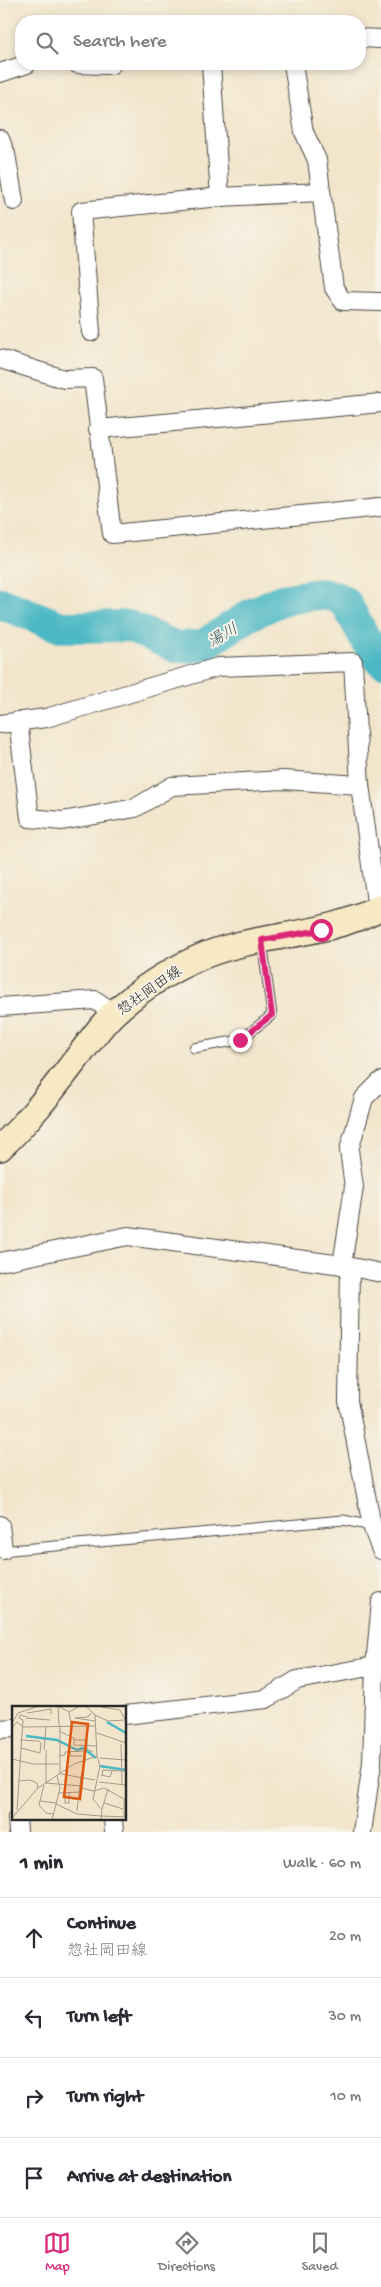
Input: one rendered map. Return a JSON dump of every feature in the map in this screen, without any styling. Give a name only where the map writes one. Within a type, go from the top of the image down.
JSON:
[{"type":"main road","name":"惣社岡田線","points":[[0,1148],[55,1086],[114,1013],[163,977],[197,958],[226,948],[321,930],[349,921],[379,908]]},
{"type":"street","points":[[366,38],[381,38]]},
{"type":"street","points":[[0,73],[15,68]]},
{"type":"street","points":[[211,70],[220,197]]},
{"type":"street","points":[[294,70],[304,132],[317,160],[334,288],[343,301],[381,302]]},
{"type":"street","points":[[0,139],[6,154],[14,201]]},
{"type":"street","points":[[91,332],[81,211],[220,197],[321,192]]},
{"type":"street","points":[[0,359],[64,380],[93,378],[112,534],[381,507]]},
{"type":"street","points":[[98,429],[381,403]]},
{"type":"street","points":[[0,724],[46,718],[218,667],[353,662],[360,785],[379,908]]},
{"type":"street","points":[[18,721],[30,818],[62,821],[135,808],[172,786],[283,780],[360,785]]},
{"type":"street","points":[[0,1007],[95,1000],[114,1013]]},
{"type":"street","points":[[381,1081],[364,1098],[349,1150],[354,1187],[346,1266],[348,1401],[372,1526],[381,1550]]},
{"type":"street","points":[[0,1262],[128,1236],[346,1266],[381,1273]]},
{"type":"street","points":[[0,1525],[2,1551]]},
{"type":"street","points":[[362,1832],[372,1763],[375,1666],[381,1602]]},
{"type":"street","points":[[126,1715],[266,1699],[297,1680],[375,1666]]},
{"type":"lane","points":[[194,1048],[240,1040],[272,1015],[262,940]]},
{"type":"lane","points":[[2,1551],[343,1520],[372,1526]]},
{"type":"waterway","name":"湯川","points":[[0,603],[61,627],[129,626],[176,647],[202,646],[250,615],[281,600],[319,594],[334,596],[346,603],[367,642],[381,661]]},
{"type":"route","points":[[240,1040],[272,1015],[262,940],[321,930]]}]
